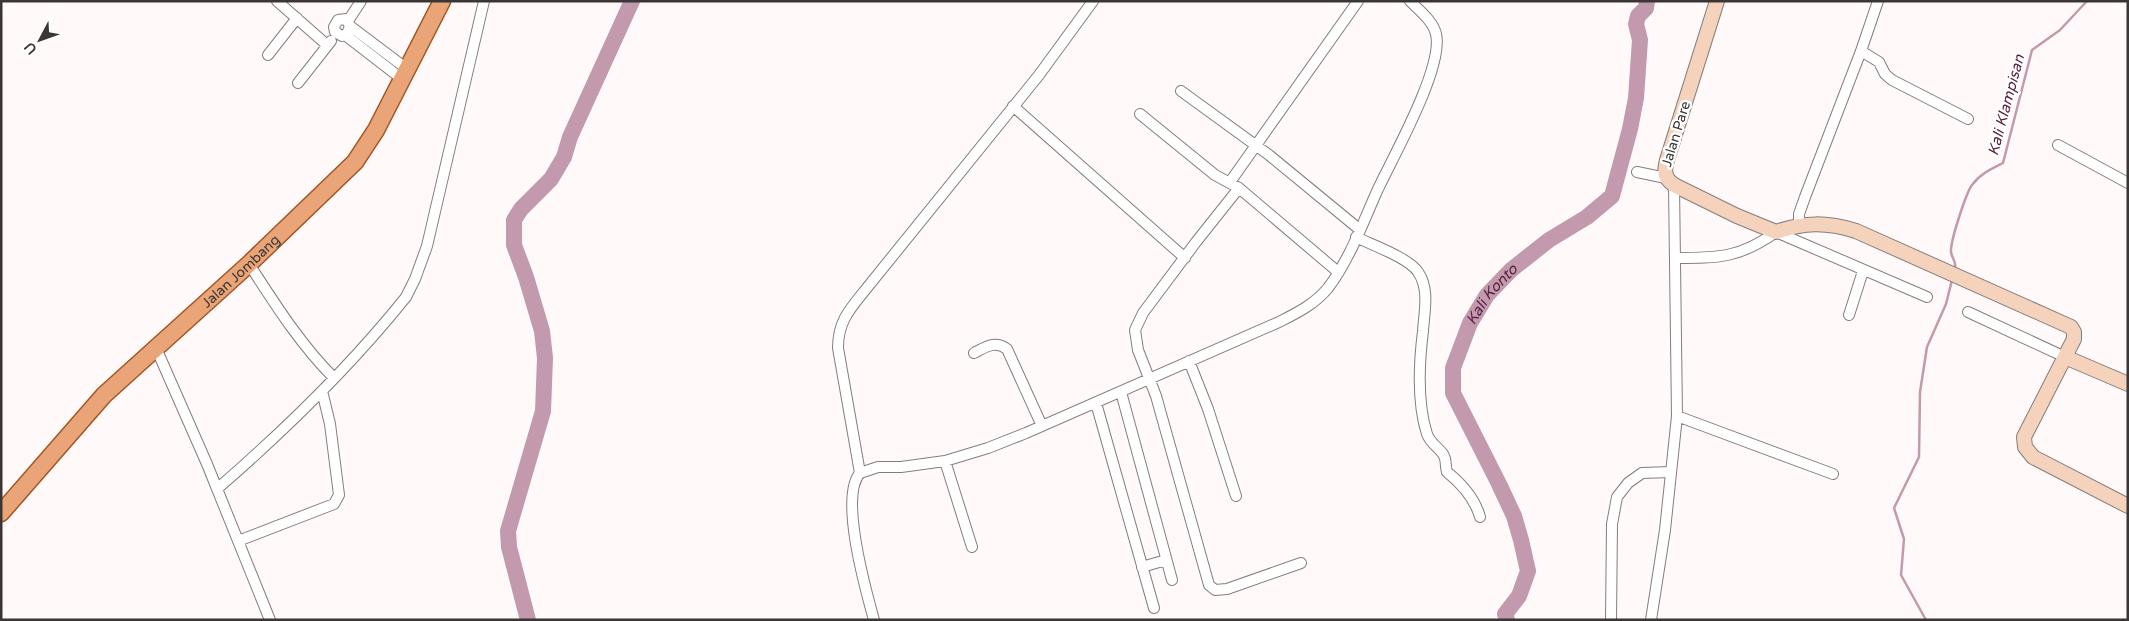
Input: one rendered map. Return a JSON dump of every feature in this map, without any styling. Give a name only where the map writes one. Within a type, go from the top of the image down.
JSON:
[{"type":"main road","name":"Jalan Jombang","points":[[1,513],[104,395],[249,264],[355,162],[376,130],[442,1]]},
{"type":"street","points":[[298,83],[327,45],[345,29],[361,1]]},
{"type":"street","points":[[217,489],[256,455],[322,391],[406,296],[415,279],[429,236],[484,1]]},
{"type":"street","points":[[874,620],[861,574],[854,533],[854,486],[860,473],[838,348],[839,328],[848,312],[1013,106],[1093,1]]},
{"type":"street","points":[[1230,182],[1358,1]]},
{"type":"street","points":[[860,473],[878,466],[901,467],[945,461],[988,448],[1189,362],[1302,310],[1320,297],[1338,272],[1358,233],[1417,110],[1433,62],[1436,45],[1436,34],[1433,26],[1410,1]]},
{"type":"street","name":"Jalan Pare","points":[[1718,1],[1664,170],[1670,182],[1737,216],[1776,232]]},
{"type":"street","points":[[1799,225],[1799,214],[1804,197],[1861,51],[1878,1]]},
{"type":"street","points":[[284,3],[297,18],[327,45]]},
{"type":"street","points":[[268,56],[297,18]]},
{"type":"street","points":[[345,29],[405,74]]},
{"type":"street","points":[[1861,51],[1879,62],[1885,74],[1892,80],[1968,119]]},
{"type":"street","points":[[1181,91],[1256,146],[1358,233],[1411,265],[1420,275],[1426,311],[1422,331],[1421,377],[1423,415],[1427,434],[1446,461],[1447,472],[1464,486],[1480,517]]},
{"type":"street","points":[[1013,106],[1185,258]]},
{"type":"street","points":[[1140,114],[1215,176],[1239,188],[1338,272]]},
{"type":"street","points":[[2058,145],[2128,183]]},
{"type":"street","points":[[1637,172],[1670,182],[1676,258],[1677,416],[1665,530],[1651,620]]},
{"type":"street","points":[[1239,188],[1143,313],[1135,327],[1138,350],[1150,378],[1209,585],[1215,590],[1227,589],[1301,563]]},
{"type":"street","points":[[1676,258],[1716,258],[1727,256],[1752,246],[1776,232],[1799,225],[1817,223],[1843,227],[1943,268],[2070,327],[2075,335],[2024,438],[2025,447],[2034,457],[2128,506]]},
{"type":"street","points":[[1776,232],[1927,297]]},
{"type":"street","points":[[249,264],[298,338],[334,378]]},
{"type":"street","points":[[1849,315],[1864,271]]},
{"type":"street","points":[[1968,312],[2128,384]]},
{"type":"street","points":[[974,353],[994,344],[1001,344],[1007,349],[1042,426]]},
{"type":"street","points":[[156,348],[217,489],[270,620]]},
{"type":"street","points":[[1189,362],[1208,409],[1236,496]]},
{"type":"street","points":[[238,542],[334,504],[338,500],[339,495],[330,424],[322,391]]},
{"type":"street","points":[[1121,392],[1172,580]]},
{"type":"street","points":[[1096,403],[1154,608]]},
{"type":"street","points":[[1677,416],[1833,474]]},
{"type":"street","points":[[945,461],[972,547]]},
{"type":"street","points":[[1611,620],[1612,524],[1617,496],[1628,483],[1642,473],[1671,472]]},
{"type":"street","points":[[1142,567],[1166,560]]},
{"type":"waterway","points":[[528,620],[509,547],[508,531],[543,411],[545,358],[542,331],[526,277],[514,245],[514,220],[521,209],[551,179],[564,157],[570,137],[632,1]]},
{"type":"waterway","name":"Kali Konto","points":[[1507,620],[1505,614],[1519,596],[1528,571],[1514,516],[1453,393],[1453,368],[1470,323],[1487,295],[1511,270],[1549,240],[1587,217],[1612,196],[1630,129],[1636,98],[1640,40],[1636,24],[1638,16],[1646,8],[1647,1]]},
{"type":"waterway","name":"Kali Klampisan","points":[[1955,270],[1951,247],[1962,207],[1975,181],[1986,172],[2003,163],[2032,50],[2060,30],[2087,1]]},
{"type":"waterway","name":"Kali Klampisan","points":[[1926,620],[1901,575],[1904,539],[1894,508],[1919,457],[1920,392],[1927,347],[1946,304],[1952,280]]}]
